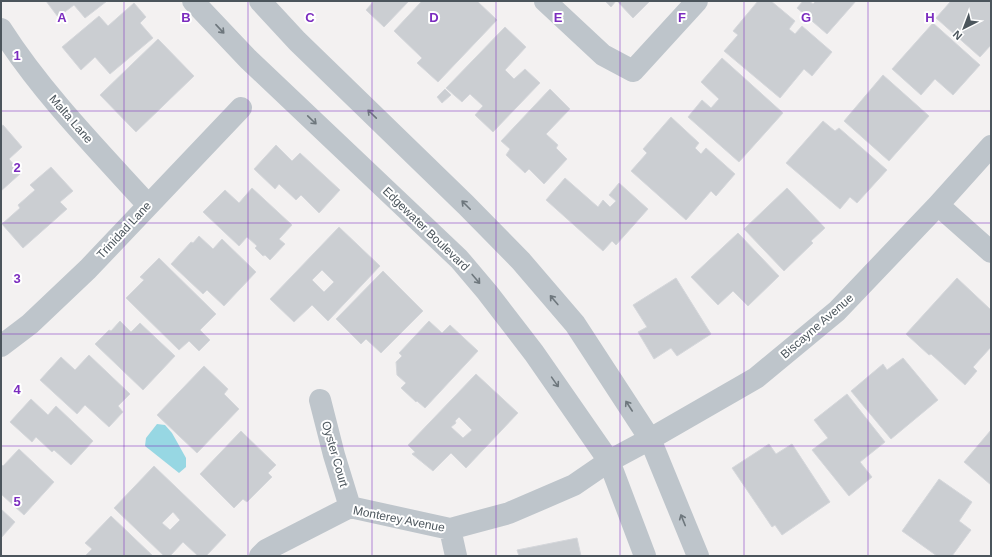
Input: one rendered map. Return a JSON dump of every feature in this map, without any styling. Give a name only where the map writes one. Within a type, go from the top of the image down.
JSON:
[{"type":"street","name":"Edgewater Boulevard","points":[[193,1],[248,59],[459,259],[487,292],[534,354],[609,461],[645,556]]},
{"type":"street","points":[[260,1],[297,41],[466,205],[521,261],[575,324],[650,439],[698,556]]},
{"type":"street","points":[[545,1],[603,55],[633,71],[697,1]]},
{"type":"street","name":"Malta Lane","points":[[1,29],[45,89],[148,205]]},
{"type":"street","name":"Trinidad Lane","points":[[1,346],[30,324],[88,269],[241,108]]},
{"type":"street","name":"Biscayne Avenue","points":[[650,439],[756,378],[838,311],[938,205],[991,146]]},
{"type":"street","points":[[938,205],[991,252]]},
{"type":"street","name":"Oyster Court","points":[[320,400],[334,455],[350,507]]},
{"type":"street","name":"Monterey Avenue","points":[[260,556],[266,550],[350,507],[450,529],[509,514],[574,485],[609,461],[650,439]]},
{"type":"street","points":[[450,529],[456,556]]},
{"type":"water","points":[[157,424],[165,425],[172,433],[186,458],[186,467],[179,473],[145,446],[146,438]]},
{"type":"building","points":[[46,1],[107,1],[85,18],[74,5],[58,17]]},
{"type":"building","points":[[374,1],[409,1],[384,27],[366,10]]},
{"type":"building","points":[[422,1],[477,1],[497,20],[438,82],[417,63],[422,58],[394,31]]},
{"type":"building","points":[[605,1],[616,1],[611,7]]},
{"type":"building","points":[[617,1],[650,1],[633,18]]},
{"type":"building","points":[[758,1],[771,1],[795,21],[789,29],[795,34],[802,26],[832,52],[812,76],[804,69],[780,98],[724,51],[738,35],[733,31]]},
{"type":"building","points":[[803,1],[809,1],[813,4],[816,1],[856,1],[827,34],[797,8]]},
{"type":"building","points":[[951,1],[991,1],[991,45],[980,57],[936,18]]},
{"type":"building","points":[[134,3],[146,17],[140,23],[153,38],[110,74],[95,57],[81,70],[62,47],[99,16],[108,26]]},
{"type":"building","points":[[933,23],[980,65],[953,95],[935,79],[921,95],[892,69]]},
{"type":"building","points":[[505,27],[526,47],[505,70],[514,79],[525,69],[540,83],[493,132],[475,115],[483,106],[470,94],[462,102],[446,88]]},
{"type":"building","points":[[158,39],[194,76],[136,132],[100,95]]},
{"type":"building","points":[[722,58],[783,113],[739,162],[688,117],[702,100],[711,108],[719,99],[701,82]]},
{"type":"building","points":[[883,75],[929,116],[889,161],[844,121]]},
{"type":"building","points":[[445,89],[451,95],[442,103],[437,97]]},
{"type":"building","points":[[550,89],[570,109],[546,134],[558,145],[556,148],[567,159],[544,184],[529,169],[525,173],[506,155],[510,149],[501,141]]},
{"type":"building","points":[[671,117],[699,143],[695,148],[701,154],[706,148],[735,174],[716,196],[711,191],[686,220],[631,171],[647,153],[643,149]]},
{"type":"building","points":[[823,121],[835,131],[839,128],[887,170],[857,203],[850,197],[840,209],[786,163]]},
{"type":"building","points":[[3,125],[22,147],[9,159],[21,173],[1,191],[1,126]]},
{"type":"building","points":[[276,145],[292,161],[300,153],[340,190],[319,213],[301,195],[296,200],[279,184],[275,189],[254,169]]},
{"type":"building","points":[[51,167],[73,191],[60,202],[67,209],[23,248],[2,224],[20,208],[18,205],[35,190],[30,185]]},
{"type":"building","points":[[565,178],[598,207],[603,200],[610,207],[616,201],[609,195],[619,183],[648,209],[616,245],[612,241],[603,251],[546,200]]},
{"type":"building","points":[[252,188],[292,225],[279,239],[285,244],[270,260],[265,255],[263,256],[255,248],[257,246],[247,237],[239,246],[203,212],[225,190],[239,203]]},
{"type":"building","points":[[787,188],[825,228],[811,241],[813,243],[784,271],[744,229]]},
{"type":"building","points":[[339,227],[380,266],[328,321],[312,305],[294,322],[270,299]],"holes":[[[322,270],[334,282],[324,292],[312,280]]]},
{"type":"building","points":[[738,233],[779,276],[748,306],[733,291],[718,305],[691,277]]},
{"type":"building","points":[[199,236],[213,249],[222,239],[256,272],[224,306],[207,290],[203,294],[171,264],[191,242],[193,243]]},
{"type":"building","points":[[159,258],[216,314],[200,330],[210,340],[199,351],[189,341],[179,350],[126,298],[144,280],[140,277]]},
{"type":"building","points":[[383,271],[423,311],[381,353],[366,339],[361,344],[336,319]]},
{"type":"building","points":[[676,278],[711,334],[677,356],[671,348],[654,359],[638,332],[647,327],[633,305]]},
{"type":"building","points":[[957,278],[991,310],[991,347],[973,367],[977,371],[965,385],[931,354],[929,355],[906,334]]},
{"type":"building","points":[[120,321],[131,332],[140,323],[175,356],[143,390],[95,344],[109,330],[111,331]]},
{"type":"building","points":[[429,321],[442,333],[450,325],[478,351],[425,408],[401,388],[406,383],[397,375],[396,362],[402,356],[399,353]]},
{"type":"building","points":[[89,355],[130,394],[118,406],[123,412],[109,427],[85,405],[77,414],[40,380],[61,357],[75,370]]},
{"type":"building","points":[[903,358],[938,400],[891,439],[851,391],[883,364],[887,370]]},
{"type":"building","points":[[204,366],[228,389],[224,394],[239,409],[197,453],[157,415]]},
{"type":"building","points":[[476,374],[518,413],[466,468],[451,453],[433,471],[412,454],[415,452],[408,445]],"holes":[[[459,417],[472,430],[463,438],[451,427],[456,423],[455,421]]]},
{"type":"building","points":[[847,394],[885,442],[860,462],[872,477],[849,496],[812,450],[828,438],[814,420]]},
{"type":"building","points":[[31,399],[48,415],[56,406],[93,441],[71,465],[54,450],[52,452],[36,437],[32,442],[10,422]]},
{"type":"building","points":[[991,430],[991,485],[964,462]]},
{"type":"building","points":[[241,431],[276,465],[268,473],[272,477],[247,502],[243,499],[234,508],[200,474]]},
{"type":"building","points":[[769,444],[776,454],[792,444],[830,502],[782,535],[775,525],[772,527],[732,468]]},
{"type":"building","points":[[19,449],[54,482],[24,515],[1,494],[1,464],[3,466]]},
{"type":"building","points":[[154,466],[226,535],[206,556],[198,556],[183,542],[170,556],[164,556],[114,508]],"holes":[[[173,512],[180,520],[170,530],[162,523]]]},
{"type":"building","points":[[939,479],[972,502],[959,521],[971,530],[952,556],[937,556],[902,531]]},
{"type":"building","points":[[1,509],[15,522],[1,538]]},
{"type":"building","points":[[111,516],[153,556],[85,556],[92,549],[85,543]]},
{"type":"building","points":[[577,538],[581,556],[519,556],[517,550]]}]
